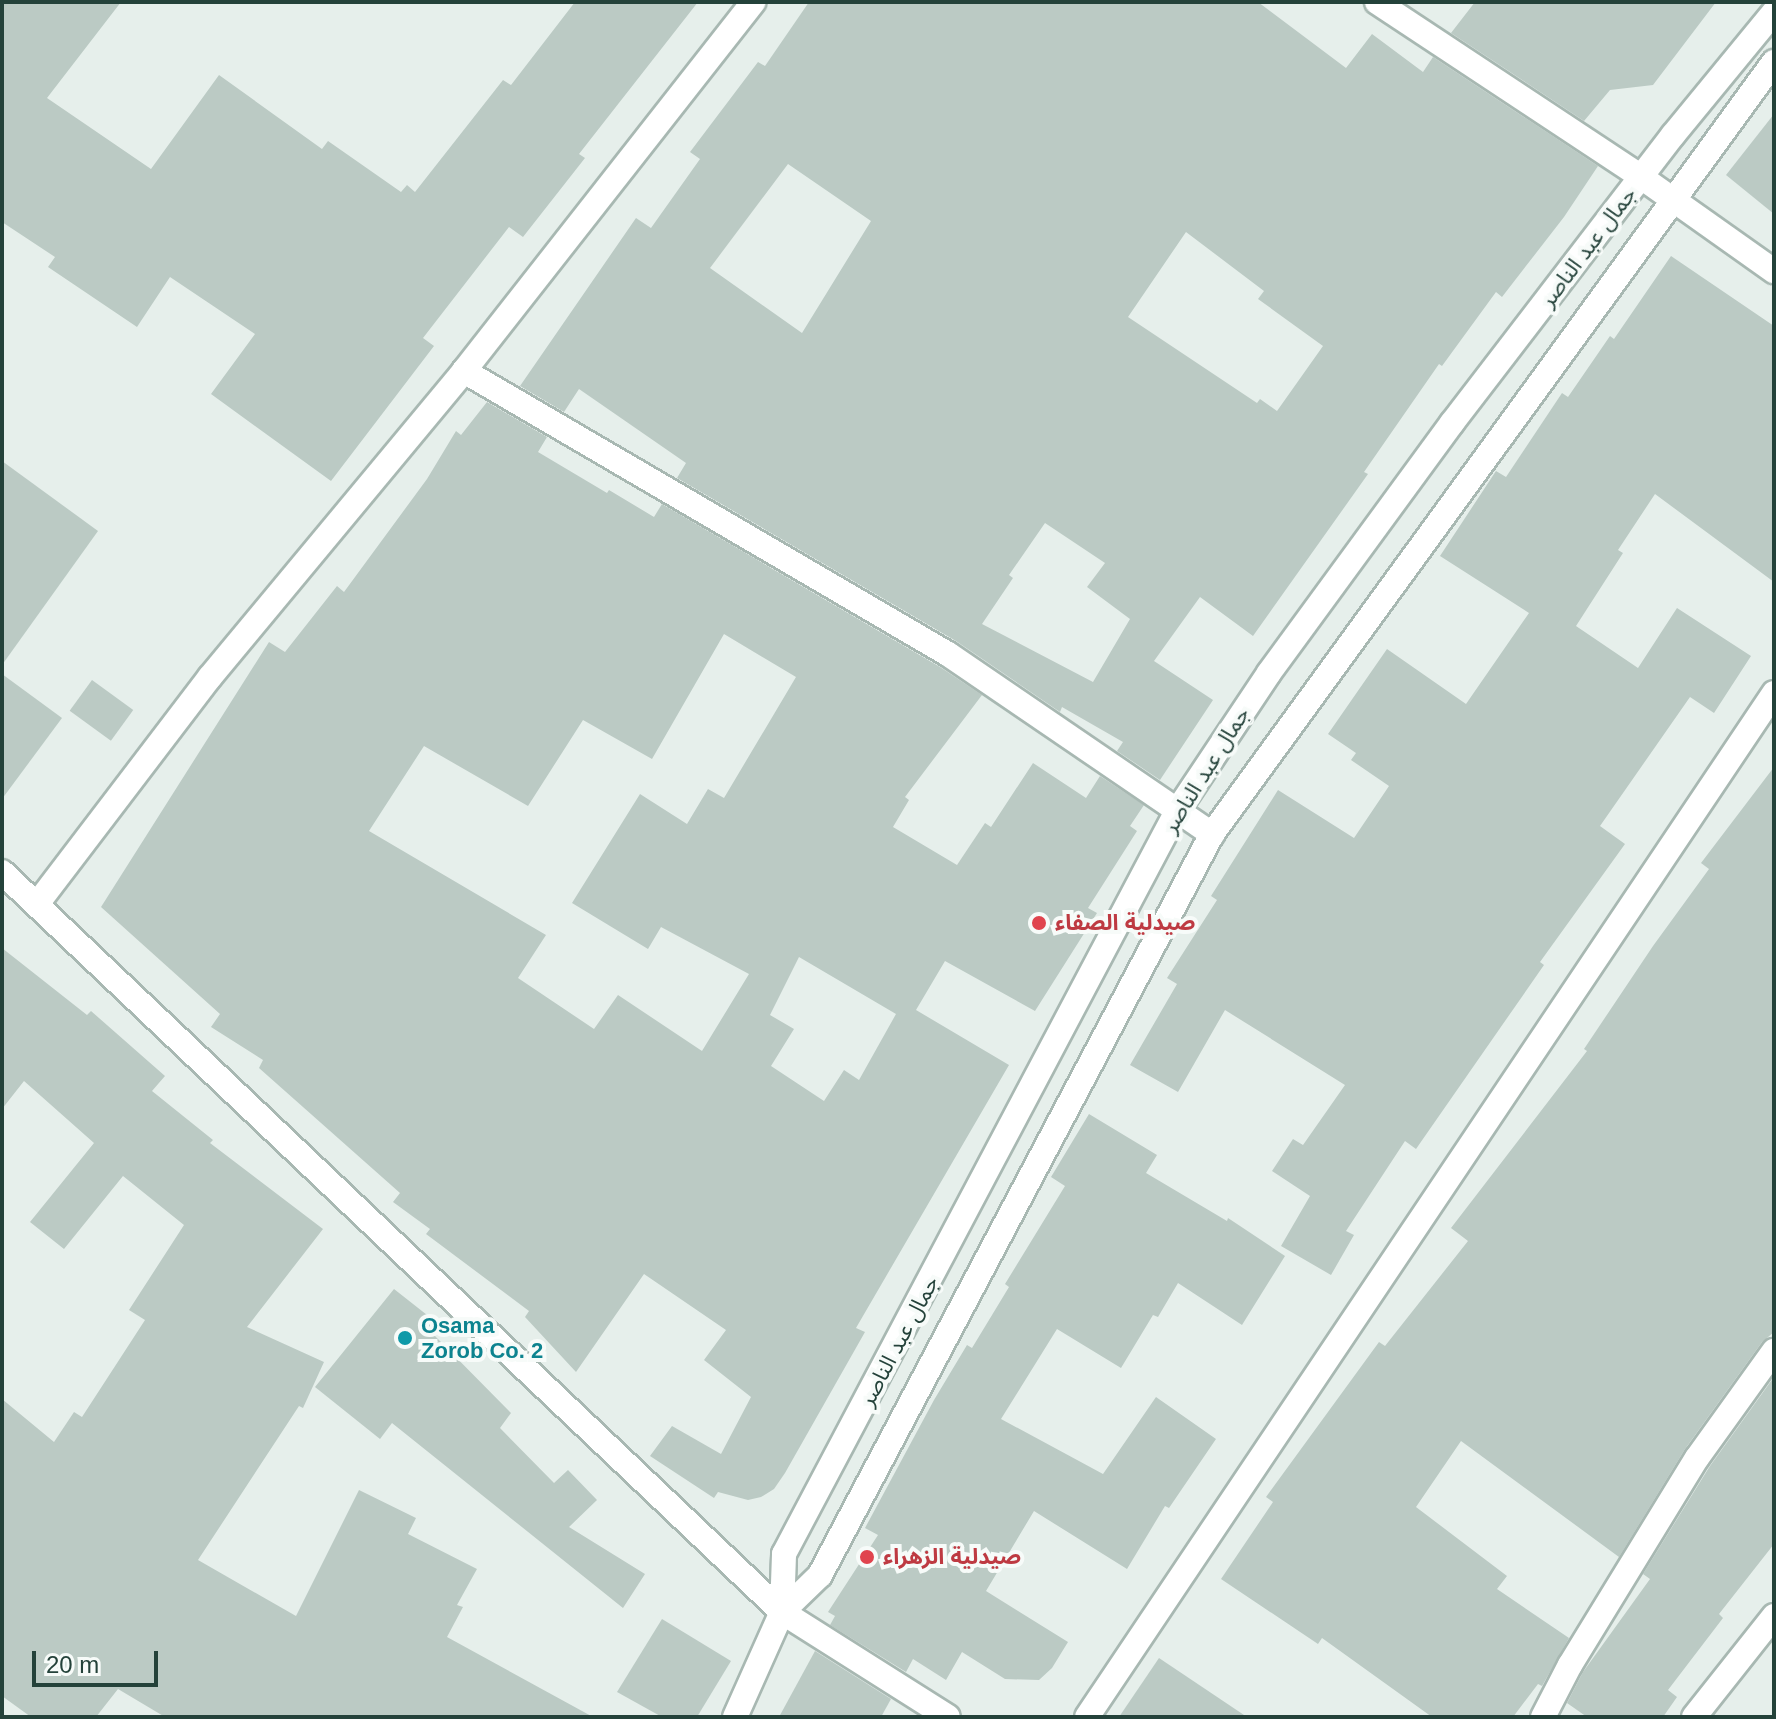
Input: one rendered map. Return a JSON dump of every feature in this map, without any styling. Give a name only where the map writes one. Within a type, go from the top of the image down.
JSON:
[{"type":"street","points":[[37,904],[210,677],[464,371],[753,2]]},
{"type":"street","points":[[1377,2],[1641,177],[1774,271]]},
{"type":"street","name":"جمال عبد الناصر","points":[[782,1612],[784,1554],[1177,811],[1287,648],[1452,423],[1641,177],[1774,12]]},
{"type":"street","name":"جمال عبد الناصر","points":[[735,1717],[782,1612],[820,1575],[1212,834],[1774,62]]},
{"type":"street","points":[[464,371],[948,654],[1212,834]]},
{"type":"street","points":[[1087,1717],[1774,693]]},
{"type":"street","points":[[2,872],[782,1612],[948,1717]]},
{"type":"street","points":[[1543,1717],[1570,1665],[1697,1458],[1774,1351]]},
{"type":"street","points":[[1694,1717],[1774,1616]]},
{"type":"building","points":[[2,2],[121,2],[47,98],[151,169],[219,75],[322,149],[328,141],[401,192],[407,185],[415,192],[503,80],[511,85],[575,2],[698,2],[579,154],[585,158],[523,237],[509,227],[423,338],[434,346],[331,481],[211,394],[255,334],[170,277],[137,327],[48,267],[55,257],[2,222]]},
{"type":"building","points":[[809,2],[1258,2],[1346,68],[1372,34],[1423,72],[1433,57],[1598,166],[1564,217],[1502,297],[1496,292],[1442,366],[1439,364],[1364,472],[1368,474],[1253,636],[1200,597],[1154,661],[1213,700],[1160,780],[1117,751],[1123,742],[1062,707],[1060,712],[956,641],[677,478],[686,463],[579,389],[564,412],[520,386],[636,218],[651,228],[700,159],[690,152],[758,62],[765,66]],"holes":[[[788,164],[871,221],[802,333],[710,268]],[[1186,232],[1264,291],[1258,299],[1323,346],[1277,411],[1260,399],[1257,403],[1128,317]],[[1045,523],[1105,563],[1087,587],[1130,619],[1093,682],[982,624],[1013,578],[1009,575]]]},
{"type":"building","points":[[1475,2],[1716,2],[1653,85],[1610,90],[1584,121],[1451,33]]},
{"type":"building","points":[[1774,114],[1774,214],[1726,175]]},
{"type":"building","points":[[1671,256],[1774,326],[1774,582],[1655,494],[1618,550],[1623,553],[1576,626],[1638,668],[1677,608],[1751,656],[1714,713],[1690,697],[1600,826],[1625,844],[1540,962],[1544,965],[1416,1149],[1405,1141],[1346,1231],[1354,1235],[1331,1275],[1281,1246],[1310,1196],[1272,1171],[1293,1139],[1303,1145],[1345,1085],[1225,1010],[1178,1092],[1130,1065],[1177,984],[1167,978],[1217,900],[1211,896],[1278,790],[1354,838],[1389,786],[1351,760],[1356,753],[1328,734],[1387,649],[1466,704],[1529,613],[1440,556],[1496,471],[1506,477],[1562,393],[1568,397],[1610,336],[1614,339]]},
{"type":"building","points":[[487,402],[547,437],[538,452],[607,493],[609,490],[654,517],[662,504],[940,667],[982,695],[905,797],[909,800],[893,827],[957,865],[985,823],[991,827],[1033,763],[1086,798],[1100,776],[1144,805],[1130,826],[1137,831],[1088,908],[1097,913],[1035,1011],[945,961],[916,1010],[1009,1065],[856,1328],[865,1332],[785,1473],[774,1489],[761,1497],[748,1500],[718,1492],[714,1498],[650,1456],[672,1426],[721,1454],[751,1397],[704,1360],[726,1330],[644,1274],[576,1372],[525,1317],[529,1311],[426,1234],[430,1229],[393,1202],[400,1193],[259,1068],[263,1060],[211,1027],[220,1014],[101,907],[269,642],[285,652],[337,586],[344,592],[427,479],[456,431],[461,435]],"holes":[[[724,634],[796,677],[724,798],[708,789],[687,824],[640,794],[572,903],[648,949],[661,927],[749,974],[702,1051],[618,995],[594,1029],[518,978],[546,935],[369,831],[424,746],[528,806],[583,720],[652,759]],[[799,957],[896,1014],[859,1080],[844,1070],[824,1101],[771,1066],[794,1029],[770,1015]]]},
{"type":"building","points":[[2,461],[98,531],[2,665]]},
{"type":"building","points":[[2,674],[62,718],[2,799]]},
{"type":"building","points":[[92,680],[133,710],[111,741],[70,711]]},
{"type":"building","points":[[1774,767],[1774,1332],[1762,1342],[1685,1449],[1619,1557],[1461,1441],[1416,1507],[1507,1576],[1497,1589],[1569,1638],[1542,1686],[1538,1684],[1513,1717],[1432,1717],[1322,1638],[1318,1644],[1221,1579],[1273,1502],[1266,1497],[1379,1342],[1385,1346],[1468,1241],[1451,1228],[1587,1051],[1584,1049],[1653,946],[1709,869],[1701,863]]},
{"type":"building","points":[[2,948],[87,1015],[91,1011],[165,1076],[152,1091],[213,1140],[210,1143],[323,1229],[247,1327],[324,1362],[303,1408],[299,1406],[198,1560],[296,1616],[359,1490],[416,1518],[408,1534],[477,1569],[457,1605],[463,1607],[447,1637],[593,1717],[165,1717],[118,1689],[96,1717],[31,1717],[2,1696],[2,1399],[54,1442],[74,1412],[82,1417],[145,1320],[129,1310],[184,1225],[123,1176],[64,1249],[30,1222],[94,1143],[24,1081],[2,1109]]},
{"type":"building","points":[[1089,1114],[1157,1155],[1146,1173],[1227,1221],[1228,1218],[1285,1256],[1242,1325],[1178,1283],[1158,1317],[1153,1315],[1121,1368],[1057,1329],[1001,1419],[1103,1474],[1156,1397],[1216,1439],[1169,1508],[1165,1506],[1127,1569],[1034,1511],[986,1591],[1068,1642],[1052,1668],[1039,1680],[1005,1679],[962,1652],[946,1680],[913,1659],[906,1672],[830,1625],[835,1616],[828,1612],[878,1535],[865,1528],[934,1400],[967,1345],[972,1348],[1009,1287],[1005,1284],[1065,1186],[1051,1177]]},
{"type":"building","name":"Osama Zorob Co. 2","points":[[394,1289],[441,1326],[434,1335],[511,1413],[500,1428],[554,1483],[568,1470],[597,1500],[569,1527],[645,1574],[623,1608],[392,1423],[380,1439],[315,1387]]},
{"type":"building","points":[[1774,1377],[1774,1544],[1719,1614],[1723,1618],[1668,1690],[1677,1697],[1663,1717],[1587,1717],[1567,1703],[1583,1672],[1650,1579],[1643,1574],[1710,1466]]},
{"type":"building","points":[[662,1619],[731,1661],[697,1717],[662,1717],[617,1692]]},
{"type":"building","points":[[815,1651],[891,1699],[881,1717],[779,1717]]},
{"type":"building","points":[[1159,1658],[1247,1717],[1119,1717]]},
{"type":"place","name":"صيدلية الصفاء","points":[[1039,923]]},
{"type":"place","name":"Osama Zorob Co. 2","points":[[405,1338]]},
{"type":"place","name":"صيدلية الزهراء","points":[[867,1557]]}]
